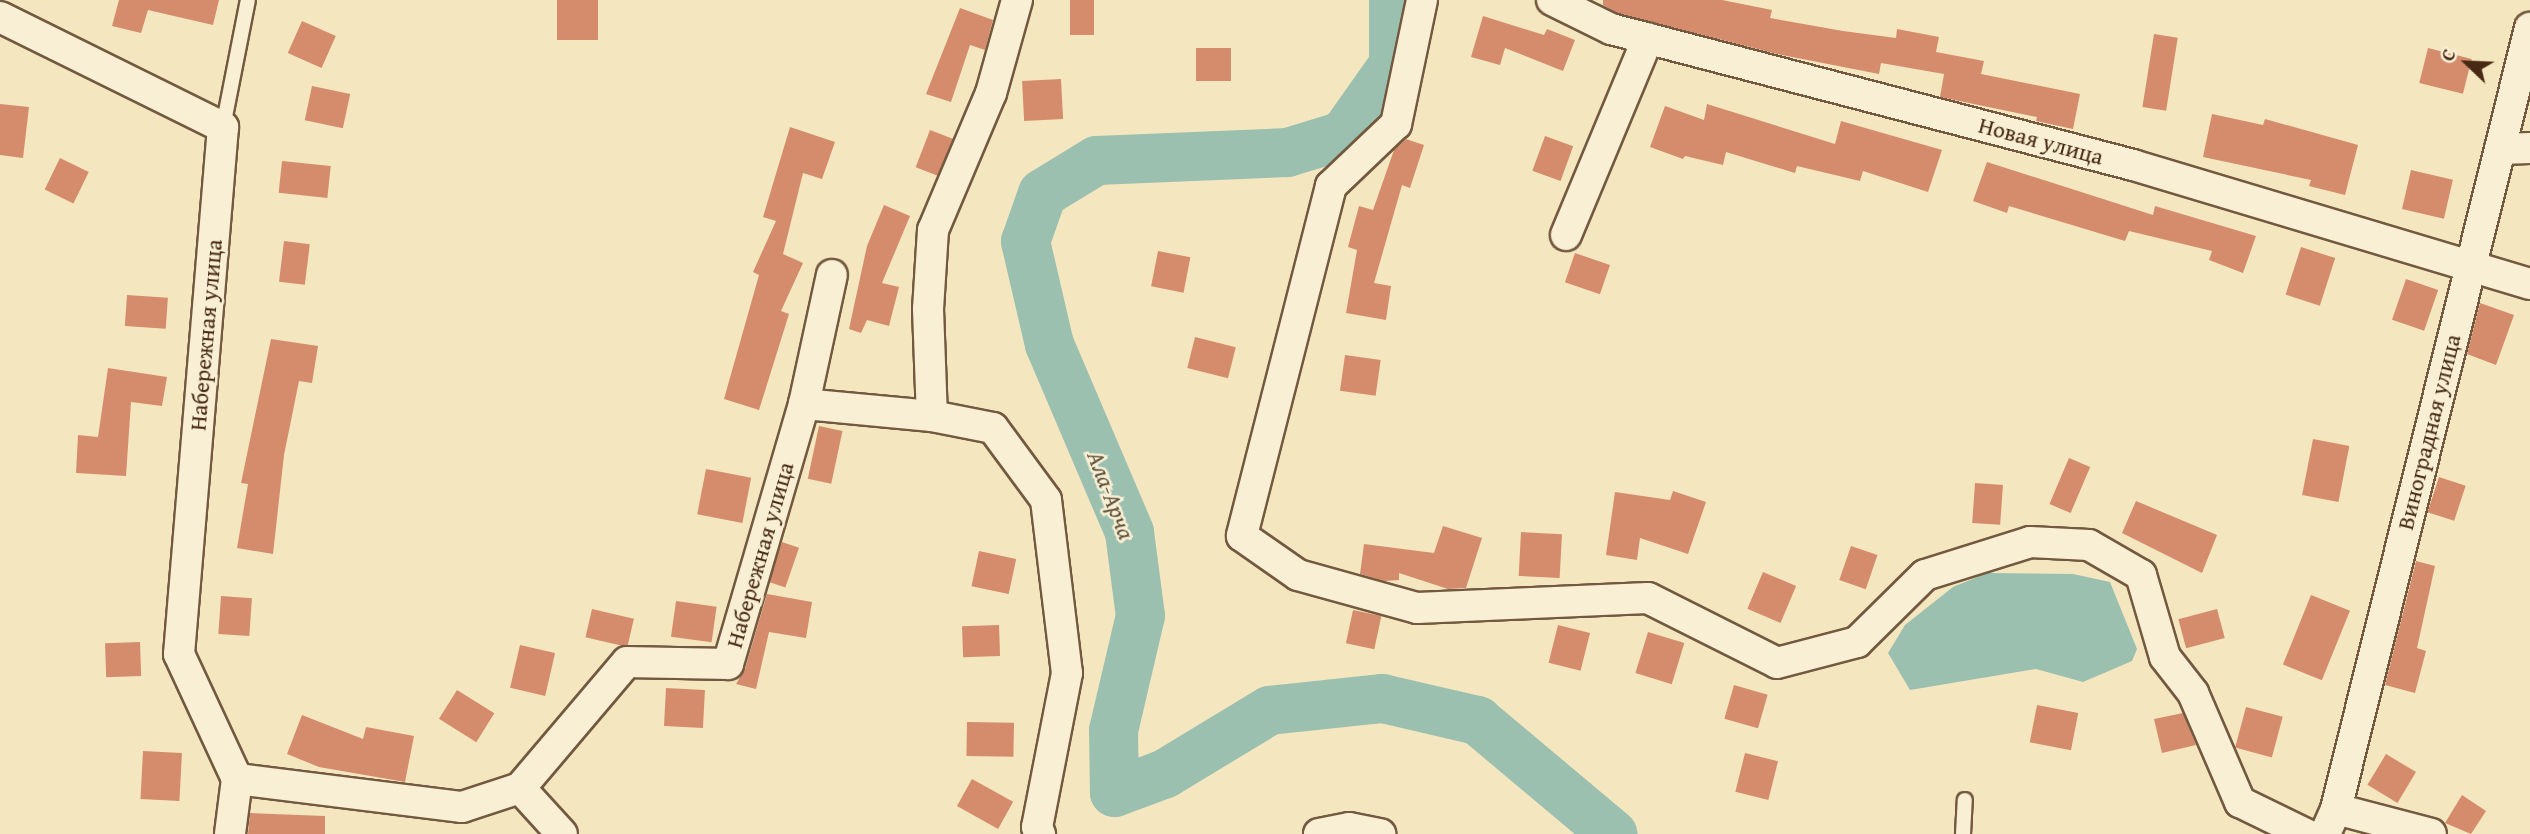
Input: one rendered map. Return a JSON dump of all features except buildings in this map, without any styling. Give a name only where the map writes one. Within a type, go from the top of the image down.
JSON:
[{"type":"street","points":[[932,416],[928,309],[933,230],[991,93],[1017,0]]},
{"type":"street","points":[[1422,0],[1396,124],[1331,186],[1242,536],[1297,575],[1418,608],[1648,598],[1777,663],[1857,642],[1925,575],[2030,542],[2089,545],[2141,575],[2165,657],[2193,693],[2240,803],[2306,834]]},
{"type":"street","name":"Новая улица","points":[[1552,0],[1611,29],[2133,165],[2471,264],[2530,284]]},
{"type":"street","points":[[0,17],[223,127]]},
{"type":"street","name":"Виноградная улица","points":[[2331,821],[2530,28]]},
{"type":"street","points":[[1566,235],[1648,38]]},
{"type":"street","name":"Набережная улица","points":[[223,127],[179,654],[237,779]]},
{"type":"street","points":[[2500,149],[2530,148]]},
{"type":"street","name":"Набережная улица","points":[[520,788],[627,662],[727,664],[804,404],[832,275]]},
{"type":"street","points":[[804,404],[932,416],[993,428],[1046,500],[1067,673],[1037,827],[1040,834]]},
{"type":"street","points":[[230,834],[237,779],[461,807],[520,788],[562,834]]},
{"type":"street","points":[[2331,821],[2431,834]]},
{"type":"street","points":[[1319,834],[1349,828],[1380,834]]},
{"type":"lane","points":[[223,127],[248,0]]},
{"type":"lane","points":[[1963,834],[1965,800]]},
{"type":"shaded area","points":[[1987,573],[2073,574],[2110,582],[2137,649],[2132,661],[2083,682],[2036,669],[1910,690],[1888,653],[1905,625],[1953,587]]},
{"type":"waterway","name":"Ала-Арча","points":[[1393,0],[1393,64],[1343,135],[1287,152],[1096,160],[1042,193],[1025,241],[1049,344],[1129,532],[1140,615],[1113,730],[1114,792],[1165,773],[1269,710],[1382,698],[1477,720],[1613,834]]}]
